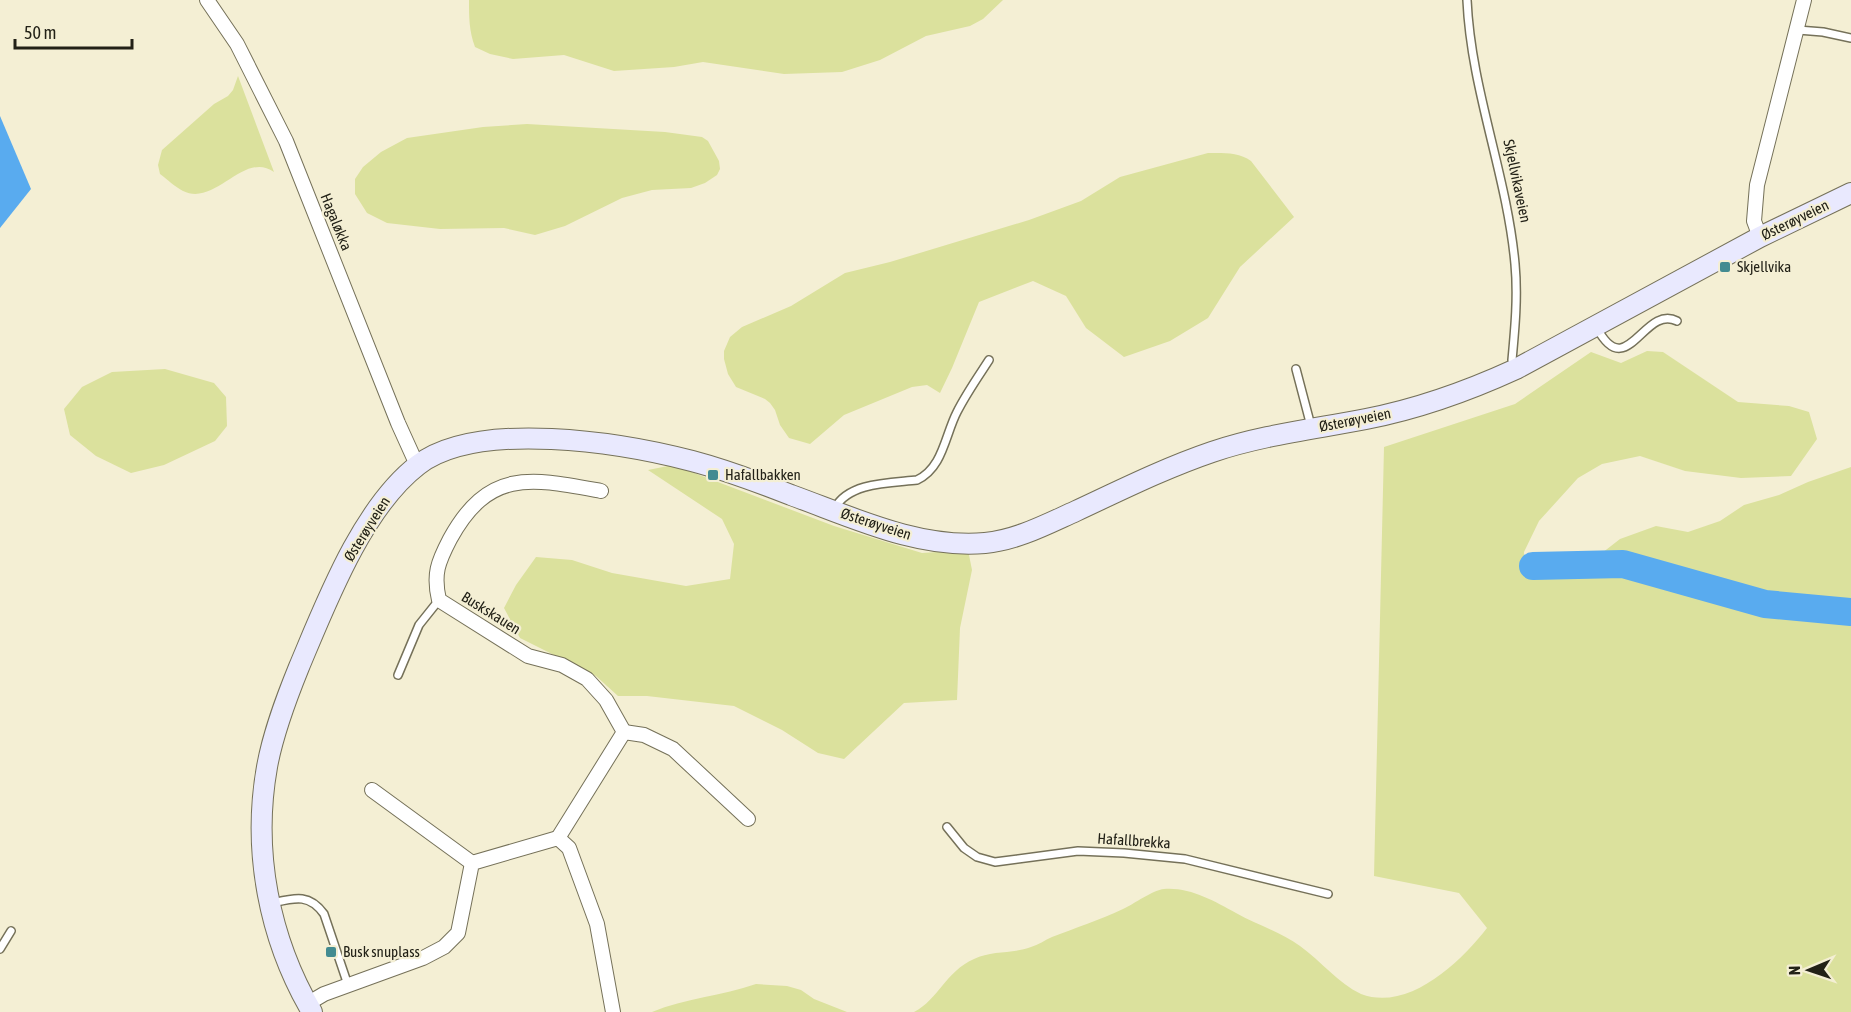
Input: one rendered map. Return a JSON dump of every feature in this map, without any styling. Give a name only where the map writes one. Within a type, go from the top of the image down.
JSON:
[{"type":"main road","name":"Østerøyveien","points":[[309,1008],[284,953],[264,875],[261,809],[267,766],[275,733],[291,687],[315,629],[353,550],[372,517],[391,491],[417,465],[428,458],[460,445],[490,440],[590,443],[692,461],[899,533],[952,543],[994,542],[1038,529],[1170,468],[1210,453],[1257,439],[1366,419],[1424,405],[1464,392],[1516,369],[1760,237],[1851,193]]},
{"type":"street","name":"Hagaløkka","points":[[207,0],[237,44],[286,141],[406,443],[417,465]]},
{"type":"street","points":[[1760,237],[1754,220],[1757,185],[1804,0]]},
{"type":"street","name":"Buskskauen","points":[[601,491],[527,481],[506,484],[488,493],[462,518],[438,561],[435,584],[440,600],[528,656],[562,665],[587,679],[606,700],[624,732]]},
{"type":"street","points":[[472,863],[558,838],[624,732],[644,735],[673,749],[748,819]]},
{"type":"street","points":[[372,790],[472,863]]},
{"type":"street","points":[[558,838],[569,848],[597,924],[613,1012]]},
{"type":"street","points":[[309,1008],[324,994],[423,958],[444,947],[458,933],[472,863]]},
{"type":"lane","name":"Skjellvikaveien","points":[[1467,0],[1468,23],[1478,82],[1506,202],[1514,255],[1517,305],[1512,360],[1516,369]]},
{"type":"lane","points":[[1798,30],[1851,38]]},
{"type":"lane","points":[[1596,326],[1606,343],[1614,348],[1622,349],[1658,321],[1668,318],[1677,321]]},
{"type":"lane","name":"Østerøyveien","points":[[834,511],[839,501],[856,490],[917,480],[925,476],[942,451],[961,404],[989,360]]},
{"type":"lane","points":[[1296,369],[1311,428]]},
{"type":"lane","points":[[398,675],[419,625],[440,600]]},
{"type":"lane","name":"Hafallbrekka","points":[[947,827],[964,848],[976,857],[995,862],[1078,851],[1134,854],[1185,859],[1328,894]]},
{"type":"lane","points":[[270,904],[295,898],[309,900],[318,905],[324,914],[348,985]]},
{"type":"lane","points":[[0,949],[11,931]]},
{"type":"green space","points":[[469,0],[1003,0],[983,19],[970,26],[926,36],[880,60],[842,72],[784,74],[703,62],[674,67],[614,71],[564,55],[513,59],[490,54],[475,47],[470,30]]},
{"type":"green space","points":[[238,76],[274,172],[263,167],[252,168],[207,192],[195,194],[183,191],[160,174],[158,165],[162,150],[214,104],[228,96]]},
{"type":"green space","points":[[527,124],[665,132],[702,137],[708,141],[719,161],[720,169],[717,175],[705,183],[691,188],[652,190],[622,198],[565,226],[535,235],[504,228],[440,229],[387,223],[367,213],[355,194],[355,179],[363,167],[381,152],[407,138],[483,127]]},
{"type":"green space","points":[[1208,153],[1236,155],[1251,161],[1294,217],[1240,267],[1208,318],[1170,341],[1124,357],[1086,328],[1066,296],[1033,281],[979,302],[940,393],[927,385],[912,387],[844,415],[810,444],[789,438],[770,403],[736,387],[728,374],[724,351],[730,337],[742,327],[791,306],[845,273],[890,262],[1029,220],[1081,201],[1120,177]]},
{"type":"green space","points":[[1647,351],[1663,352],[1738,402],[1789,406],[1809,412],[1817,439],[1791,476],[1741,478],[1685,471],[1640,456],[1602,464],[1578,478],[1539,521],[1524,552],[1524,561],[1601,569],[1602,553],[1620,539],[1656,526],[1688,532],[1720,521],[1744,505],[1779,495],[1851,467],[1851,1012],[914,1012],[923,1007],[956,971],[974,959],[988,954],[1017,951],[1034,946],[1114,913],[1149,894],[1164,889],[1183,890],[1202,896],[1293,941],[1345,984],[1361,994],[1379,998],[1397,996],[1414,990],[1432,981],[1463,956],[1487,928],[1459,893],[1374,876],[1384,447],[1515,404],[1591,352],[1621,363]]},
{"type":"green space","points":[[165,369],[214,383],[226,397],[227,426],[215,441],[164,465],[131,473],[96,456],[70,435],[64,409],[82,387],[112,372]]},
{"type":"green space","points":[[673,465],[834,526],[922,553],[968,550],[972,570],[960,628],[957,700],[904,703],[844,759],[818,753],[782,730],[734,706],[647,696],[618,696],[596,676],[520,638],[504,608],[516,585],[536,557],[572,560],[612,573],[686,586],[730,579],[734,544],[722,519],[648,470]]},
{"type":"green space","points":[[756,984],[787,986],[801,990],[814,999],[847,1012],[652,1012],[677,1003]]},
{"type":"water","points":[[0,116],[31,189],[0,228]]},
{"type":"waterway","points":[[1533,566],[1623,564],[1765,604],[1851,612]]},
{"type":"place","name":"Skjellvika","points":[[1725,267]]},
{"type":"place","name":"Hafallbakken","points":[[713,475]]},
{"type":"place","name":"Busk snuplass","points":[[331,952]]}]
